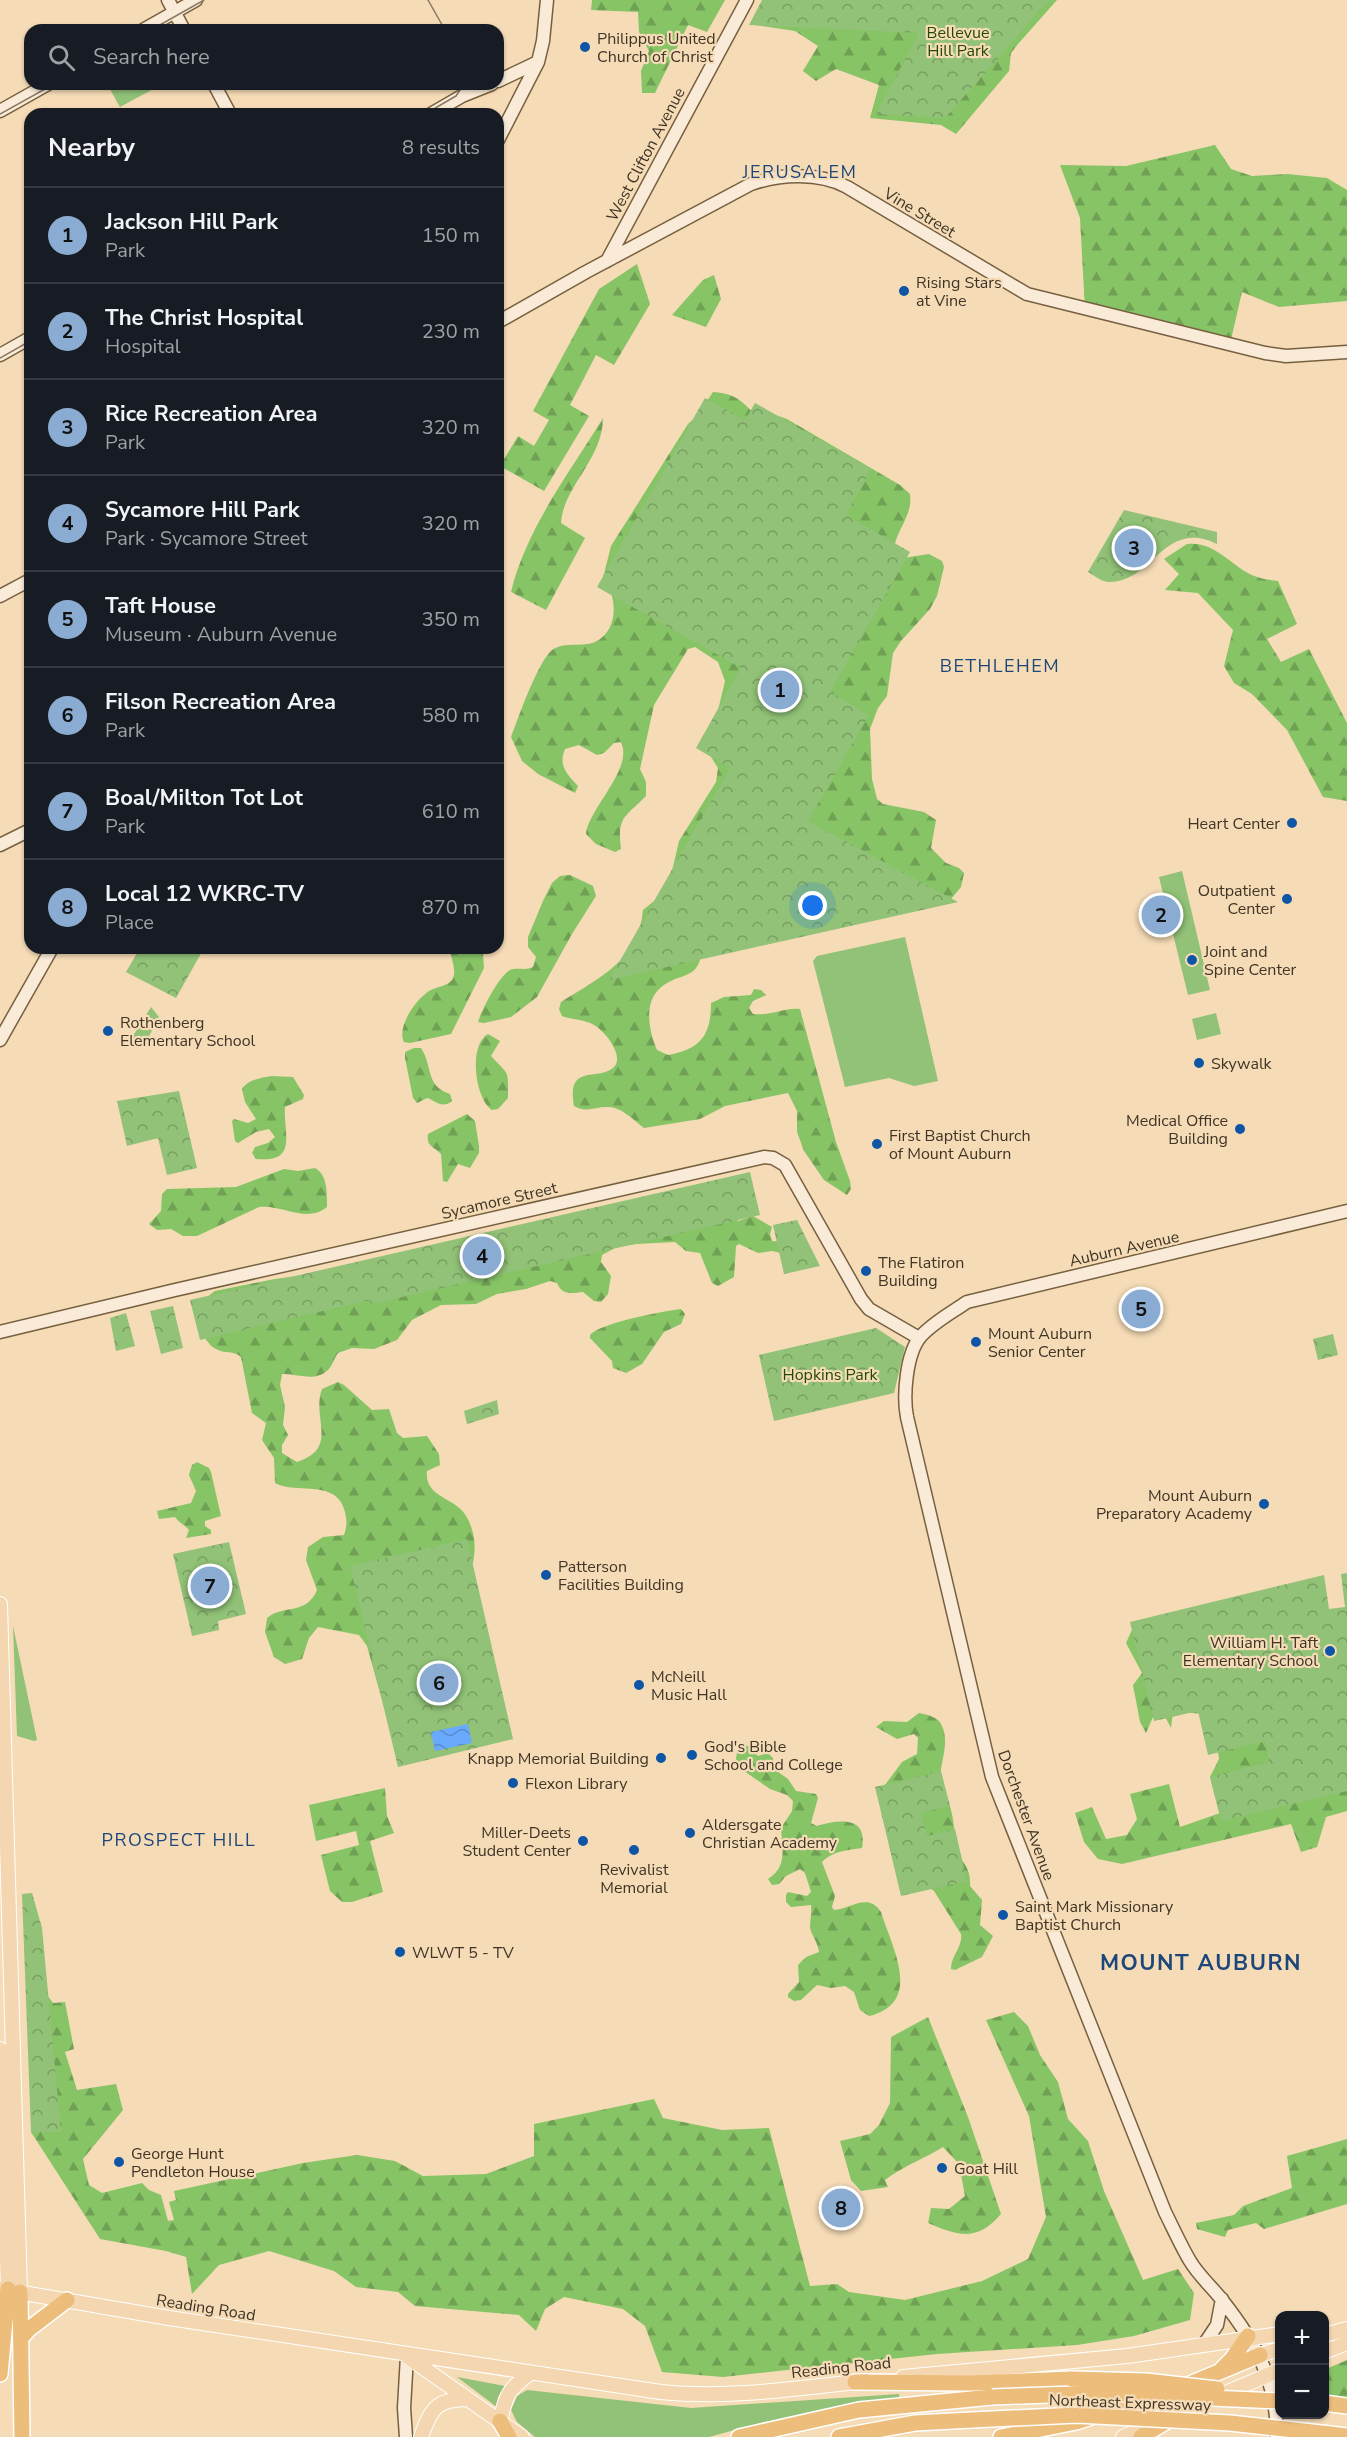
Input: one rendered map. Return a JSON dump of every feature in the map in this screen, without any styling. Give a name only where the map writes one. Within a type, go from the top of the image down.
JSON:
[{"type":"highway","points":[[9,2290],[21,2338],[22,2430]]},
{"type":"highway","points":[[0,2374],[9,2290]]},
{"type":"highway","points":[[21,2338],[29,2329],[67,2300]]},
{"type":"highway","points":[[1215,2375],[1232,2360],[1248,2336]]},
{"type":"highway","points":[[1001,2437],[1076,2422],[1215,2375],[1260,2355]]},
{"type":"highway","points":[[855,2382],[971,2383],[1072,2379],[1146,2381],[1275,2398]]},
{"type":"highway","points":[[739,2437],[859,2410],[992,2397],[1102,2393],[1275,2399]]},
{"type":"highway","points":[[1329,2404],[1347,2406]]},
{"type":"highway","points":[[1141,2437],[1180,2413]]},
{"type":"highway","name":"Northeast Expressway","points":[[839,2437],[915,2423],[1077,2415],[1230,2423],[1347,2436]]},
{"type":"highway","points":[[500,2421],[508,2437]]},
{"type":"main road","points":[[168,0],[181,24]]},
{"type":"main road","points":[[153,24],[196,0]]},
{"type":"main road","points":[[504,128],[538,62],[543,42],[547,0]]},
{"type":"main road","name":"West Clifton Avenue","points":[[607,261],[747,0]]},
{"type":"main road","points":[[504,78],[538,62]]},
{"type":"main road","points":[[0,111],[37,90]]},
{"type":"main road","points":[[217,90],[227,108]]},
{"type":"main road","points":[[441,108],[477,90]]},
{"type":"main road","name":"Vine Street","points":[[504,319],[751,184],[772,178],[817,177],[836,181],[847,187],[1027,294],[1265,353],[1286,356],[1347,352]]},
{"type":"main road","points":[[0,355],[24,341]]},
{"type":"main road","points":[[0,596],[24,583]]},
{"type":"main road","points":[[0,845],[24,833]]},
{"type":"main road","points":[[0,1040],[49,954]]},
{"type":"main road","name":"Sycamore Street","points":[[0,1332],[175,1290],[764,1158],[773,1158],[785,1165],[869,1309],[919,1338]]},
{"type":"main road","name":"Auburn Avenue","points":[[919,1338],[967,1302],[1347,1211]]},
{"type":"main road","name":"Dorchester Avenue","points":[[919,1338],[906,1381],[906,1411],[992,1777],[1165,2212],[1191,2262],[1222,2300],[1274,2373],[1277,2437]]},
{"type":"main road","points":[[0,1604],[9,2290]]},
{"type":"main road","points":[[0,2049],[9,2290]]},
{"type":"main road","name":"Reading Road","points":[[9,2290],[406,2356],[682,2395],[761,2393],[1127,2356],[1248,2336],[1275,2334]]},
{"type":"main road","points":[[1205,2343],[1217,2325],[1222,2300]]},
{"type":"main road","points":[[1329,2324],[1347,2321]]},
{"type":"main road","points":[[1329,2334],[1347,2329]]},
{"type":"main road","points":[[1329,2350],[1347,2343]]},
{"type":"main road","points":[[1260,2355],[1275,2350]]},
{"type":"main road","points":[[406,2356],[404,2408],[406,2437]]},
{"type":"main road","name":"Reading Road","points":[[406,2356],[522,2437]]},
{"type":"main road","points":[[1122,2437],[1274,2373]]},
{"type":"main road","points":[[500,2421],[506,2397],[511,2388],[529,2374]]},
{"type":"main road","points":[[421,2437],[434,2408],[450,2399],[468,2399]]},
{"type":"green space","points":[[592,0],[725,0],[707,32],[688,25],[655,93],[642,93],[641,71],[649,51],[639,32],[638,12],[591,10]]},
{"type":"green space","name":"Bellevue Hill Park","points":[[762,0],[1049,0],[945,118],[876,114],[919,33],[749,25]]},
{"type":"green space","name":"Bellevue Hill Park","points":[[769,0],[1057,0],[1011,53],[1009,71],[956,134],[941,125],[870,118],[879,85],[836,69],[816,81],[803,71],[818,46],[795,31],[756,25]]},
{"type":"green space","points":[[110,90],[151,90],[120,107]]},
{"type":"green space","points":[[1215,145],[1231,169],[1252,176],[1287,174],[1327,178],[1347,190],[1347,301],[1279,307],[1242,292],[1230,344],[1085,309],[1080,218],[1060,165],[1126,166]]},
{"type":"green space","points":[[637,264],[650,304],[614,365],[596,355],[570,405],[589,416],[544,491],[504,468],[504,459],[518,436],[534,446],[549,420],[533,411],[599,289]]},
{"type":"green space","points":[[714,275],[721,299],[706,327],[672,315],[703,280]]},
{"type":"green space","points":[[713,392],[737,398],[755,415],[767,412],[787,419],[900,485],[910,494],[910,502],[894,548],[903,558],[929,554],[942,561],[944,567],[937,596],[930,609],[893,653],[887,696],[878,708],[870,729],[872,779],[877,799],[883,804],[924,812],[936,820],[931,848],[946,863],[959,868],[964,873],[961,887],[951,899],[702,938],[698,965],[689,974],[674,979],[662,987],[655,994],[649,1011],[651,1031],[657,1050],[668,1055],[689,1049],[702,1039],[709,1024],[711,1003],[724,997],[751,995],[754,989],[761,990],[766,995],[753,1001],[749,1008],[753,1014],[800,1009],[836,1142],[850,1181],[851,1189],[847,1195],[824,1180],[804,1151],[797,1132],[797,1111],[788,1093],[725,1106],[700,1119],[644,1128],[627,1114],[612,1107],[586,1109],[574,1106],[573,1092],[579,1078],[608,1071],[617,1062],[617,1056],[608,1038],[594,1025],[562,1016],[559,1009],[561,1002],[603,976],[625,955],[640,927],[643,910],[664,893],[670,880],[679,841],[716,782],[718,768],[708,752],[725,681],[718,662],[695,647],[688,649],[654,705],[640,769],[646,782],[646,796],[627,814],[621,824],[621,849],[615,852],[596,844],[586,834],[594,813],[621,764],[623,753],[621,742],[614,743],[604,753],[597,755],[579,745],[565,749],[563,765],[567,774],[578,786],[575,793],[538,774],[522,761],[511,737],[534,680],[550,652],[560,646],[590,644],[603,637],[608,630],[614,613],[611,594],[603,578],[611,546],[688,424],[698,415]]},
{"type":"green space","points":[[705,398],[745,420],[755,403],[871,469],[846,515],[910,552],[830,692],[869,715],[808,821],[958,902],[609,980],[730,768],[696,748],[741,668],[597,587]]},
{"type":"green space","points":[[603,418],[597,447],[568,497],[561,523],[585,538],[546,610],[511,592],[527,546],[538,523]]},
{"type":"green space","points":[[1124,510],[1217,532],[1217,544],[1199,538],[1184,539],[1171,545],[1137,573],[1124,580],[1104,581],[1088,572]]},
{"type":"green space","points":[[1187,544],[1204,545],[1250,574],[1278,581],[1297,624],[1267,639],[1281,662],[1309,649],[1347,723],[1347,801],[1323,797],[1287,730],[1252,694],[1234,683],[1224,666],[1233,630],[1198,593],[1165,590],[1179,574],[1164,559]]},
{"type":"green space","points":[[1182,871],[1210,990],[1188,995],[1159,877]]},
{"type":"green space","points":[[570,875],[593,886],[596,896],[537,997],[511,1017],[484,1023],[478,1022],[491,993],[506,973],[513,969],[533,967],[536,957],[528,947],[528,937],[552,883],[560,876]]},
{"type":"green space","points":[[905,937],[938,1081],[914,1086],[889,1078],[845,1087],[813,961],[817,956]]},
{"type":"green space","points":[[136,954],[201,954],[176,998],[126,972]]},
{"type":"green space","points":[[451,954],[483,954],[484,968],[451,1034],[410,1043],[404,1042],[403,1029],[409,1013],[425,994],[452,980],[454,969]]},
{"type":"green space","points":[[151,1007],[159,1017],[145,1044],[138,1048],[128,1044]]},
{"type":"green space","points":[[1216,1013],[1221,1034],[1197,1040],[1192,1019]]},
{"type":"green space","points":[[488,1034],[500,1041],[491,1056],[507,1074],[508,1082],[508,1098],[498,1109],[492,1110],[481,1095],[476,1072],[478,1049]]},
{"type":"green space","points":[[421,1048],[433,1081],[450,1094],[452,1101],[439,1104],[427,1098],[417,1103],[413,1098],[405,1052]]},
{"type":"green space","points":[[272,1076],[293,1077],[304,1095],[303,1099],[285,1107],[286,1144],[284,1151],[270,1159],[256,1159],[252,1153],[255,1147],[268,1143],[275,1137],[269,1129],[256,1132],[238,1143],[235,1141],[232,1121],[234,1119],[248,1123],[256,1119],[245,1102],[242,1089],[252,1081]]},
{"type":"green space","points":[[179,1091],[197,1168],[167,1175],[158,1138],[127,1146],[117,1101]]},
{"type":"green space","points":[[467,1114],[475,1121],[479,1153],[470,1168],[458,1164],[447,1182],[443,1181],[441,1154],[429,1144],[428,1134]]},
{"type":"green space","points":[[315,1168],[325,1180],[327,1191],[327,1207],[319,1212],[302,1214],[259,1207],[197,1236],[183,1236],[171,1229],[157,1230],[149,1224],[161,1211],[162,1194],[167,1189],[236,1187],[284,1169],[298,1171]]},
{"type":"green space","points":[[750,1172],[760,1215],[376,1303],[371,1304],[370,1300],[200,1340],[190,1300]]},
{"type":"green space","points":[[753,1216],[772,1227],[770,1234],[772,1241],[791,1243],[793,1256],[772,1251],[758,1253],[739,1244],[736,1246],[734,1277],[718,1286],[712,1283],[700,1253],[686,1251],[675,1242],[636,1244],[615,1248],[602,1255],[601,1262],[611,1276],[608,1294],[601,1302],[594,1301],[583,1292],[565,1292],[557,1283],[550,1281],[526,1289],[497,1294],[476,1304],[441,1305],[412,1320],[397,1340],[374,1349],[352,1348],[338,1353],[330,1368],[323,1374],[312,1377],[282,1374],[280,1385],[285,1407],[283,1425],[288,1435],[282,1445],[282,1453],[297,1462],[318,1449],[322,1431],[320,1400],[322,1389],[338,1382],[344,1385],[372,1410],[389,1409],[397,1433],[403,1438],[427,1436],[439,1454],[440,1465],[427,1471],[427,1480],[435,1492],[455,1505],[466,1516],[472,1530],[475,1551],[470,1573],[461,1590],[385,1711],[367,1646],[359,1635],[318,1627],[309,1638],[302,1659],[285,1664],[274,1657],[265,1632],[267,1618],[280,1611],[301,1607],[312,1598],[317,1590],[306,1560],[308,1547],[323,1537],[344,1535],[346,1515],[341,1501],[334,1495],[325,1491],[294,1488],[275,1483],[274,1458],[262,1440],[266,1423],[252,1413],[241,1357],[213,1347],[199,1329],[202,1308],[210,1295],[215,1291],[275,1279],[735,1219],[738,1221]]},
{"type":"green space","points":[[797,1220],[820,1266],[784,1274],[773,1225]]},
{"type":"green space","points":[[173,1306],[183,1348],[161,1354],[150,1311]]},
{"type":"green space","points":[[681,1309],[685,1314],[681,1324],[664,1332],[642,1364],[626,1373],[613,1368],[612,1361],[590,1338],[590,1335],[606,1326]]},
{"type":"green space","points":[[126,1313],[135,1346],[116,1351],[110,1318]]},
{"type":"green space","name":"Hopkins Park","points":[[876,1328],[905,1347],[894,1393],[774,1421],[759,1355]]},
{"type":"green space","points":[[1333,1334],[1338,1355],[1318,1360],[1313,1339]]},
{"type":"green space","points":[[497,1400],[499,1414],[467,1424],[464,1411]]},
{"type":"green space","points":[[197,1462],[209,1468],[211,1472],[221,1516],[205,1521],[205,1526],[211,1530],[211,1534],[186,1538],[189,1530],[187,1528],[175,1517],[159,1519],[157,1511],[191,1503],[196,1491],[189,1475],[192,1465]]},
{"type":"green space","points":[[467,1539],[513,1739],[398,1767],[350,1566]]},
{"type":"green space","points":[[229,1542],[246,1614],[218,1621],[219,1630],[192,1636],[173,1554]]},
{"type":"green space","points":[[1347,1573],[1347,1791],[1221,1821],[1210,1777],[1269,1762],[1265,1741],[1208,1755],[1198,1711],[1154,1721],[1130,1622],[1324,1575],[1329,1609],[1345,1607],[1341,1574]]},
{"type":"green space","points":[[1135,1623],[1347,1783],[1347,1811],[1326,1817],[1317,1847],[1301,1852],[1291,1824],[1122,1864],[1098,1859],[1084,1842],[1075,1813],[1092,1807],[1106,1839],[1127,1835],[1137,1819],[1130,1794],[1169,1784],[1180,1827],[1220,1813],[1210,1777],[1219,1759],[1213,1715],[1173,1711],[1171,1728],[1165,1716],[1153,1717],[1146,1733],[1140,1722],[1133,1685],[1142,1673],[1126,1643]]},
{"type":"green space","points":[[13,1626],[37,1740],[34,1741],[17,1736]]},
{"type":"green space","points":[[919,1713],[936,1718],[942,1726],[945,1748],[940,1778],[941,1786],[951,1810],[957,1848],[969,1873],[970,1886],[982,1900],[980,1925],[993,1936],[982,1957],[955,1970],[951,1969],[961,1934],[934,1891],[913,1876],[885,1785],[902,1762],[917,1754],[918,1738],[914,1734],[897,1739],[876,1727],[884,1721],[907,1722]]},
{"type":"green space","points":[[738,1745],[748,1746],[758,1756],[768,1753],[773,1758],[774,1769],[788,1779],[796,1791],[816,1794],[818,1798],[811,1823],[817,1826],[834,1822],[850,1822],[860,1830],[863,1837],[862,1848],[835,1853],[822,1862],[835,1896],[832,1907],[834,1910],[865,1902],[876,1906],[881,1912],[900,1972],[900,1986],[896,1999],[886,2009],[869,2016],[860,2010],[854,1992],[845,1986],[831,1988],[817,1985],[801,2000],[794,2001],[788,1997],[799,1982],[798,1965],[806,1957],[819,1952],[810,1927],[811,1905],[791,1907],[786,1902],[788,1892],[807,1896],[811,1892],[805,1873],[800,1869],[786,1876],[779,1884],[772,1885],[768,1879],[779,1869],[781,1863],[783,1849],[781,1828],[792,1811],[793,1801],[787,1795],[770,1789],[741,1769],[736,1759]]},
{"type":"green space","points":[[941,1771],[950,1806],[921,1813],[927,1836],[955,1829],[967,1881],[901,1896],[875,1787]]},
{"type":"green space","points":[[385,1788],[387,1816],[394,1833],[370,1841],[383,1892],[352,1902],[342,1902],[330,1891],[321,1855],[359,1845],[356,1831],[316,1841],[309,1805]]},
{"type":"green space","points":[[32,1893],[42,1928],[61,2132],[31,2132],[22,1894]]},
{"type":"green space","points":[[45,1992],[53,2003],[65,2002],[74,2049],[65,2052],[77,2090],[116,2084],[123,2110],[83,2159],[89,2185],[102,2193],[142,2183],[149,2190],[161,2195],[168,2221],[174,2220],[169,2202],[176,2200],[174,2191],[303,2163],[357,2155],[395,2161],[423,2176],[486,2174],[534,2156],[534,2124],[654,2099],[663,2118],[722,2130],[769,2128],[810,2286],[837,2284],[849,2292],[905,2300],[982,2281],[1028,2259],[1046,2217],[1029,2116],[986,2020],[1014,2012],[1028,2026],[1040,2055],[1058,2082],[1068,2119],[1088,2141],[1104,2191],[1143,2280],[1178,2269],[1194,2293],[1190,2320],[1134,2336],[1077,2345],[937,2354],[723,2377],[662,2372],[645,2326],[623,2309],[564,2297],[545,2309],[536,2331],[519,2315],[415,2306],[398,2292],[356,2287],[334,2271],[269,2251],[219,2265],[192,2294],[186,2257],[100,2239],[31,2132],[54,2107]]},
{"type":"green space","points":[[928,2017],[968,2117],[1001,2214],[984,2229],[975,2233],[958,2233],[928,2223],[931,2208],[949,2209],[965,2196],[959,2164],[943,2147],[885,2180],[888,2187],[861,2191],[851,2180],[840,2141],[870,2134],[879,2125],[890,2103],[891,2037]]},
{"type":"green space","points":[[1347,2139],[1347,2204],[1264,2229],[1256,2223],[1228,2230],[1225,2237],[1197,2229],[1196,2223],[1234,2215],[1243,2206],[1292,2188],[1287,2156]]},
{"type":"green space","points":[[1347,2360],[1347,2401],[1329,2395],[1329,2368]]},
{"type":"green space","points":[[457,2377],[505,2386],[498,2397],[497,2407]]},
{"type":"green space","points":[[527,2390],[691,2408],[899,2394],[899,2398],[760,2423],[709,2437],[535,2437],[517,2422],[511,2410],[517,2396]]},
{"type":"water","points":[[468,1724],[472,1743],[435,1751],[431,1732]]},
{"type":"tram line","points":[[162,24],[204,0]]},
{"type":"tram line","points":[[428,0],[442,24]]},
{"type":"tram line","points":[[0,114],[43,90]]},
{"type":"tram line","points":[[435,108],[456,96],[460,90]]},
{"type":"tram line","points":[[0,358],[24,344]]},
{"type":"place","name":"Philippus United Church of Christ","points":[[585,47]]},
{"type":"place","name":"Rising Stars at Vine","points":[[904,291]]},
{"type":"place","name":"Rice Recreation Area","points":[[1134,548]]},
{"type":"place","name":"Jackson Hill Park","points":[[780,690]]},
{"type":"place","name":"Heart Center","points":[[1292,823]]},
{"type":"place","name":"Outpatient Center","points":[[1287,899]]},
{"type":"place","name":"The Christ Hospital","points":[[1161,915]]},
{"type":"place","name":"Joint and Spine Center","points":[[1192,960]]},
{"type":"place","name":"Rothenberg Elementary School","points":[[108,1031]]},
{"type":"place","name":"Skywalk","points":[[1199,1063]]},
{"type":"place","name":"Medical Office Building","points":[[1240,1129]]},
{"type":"place","name":"First Baptist Church of Mount Auburn","points":[[877,1144]]},
{"type":"place","name":"Sycamore Hill Park","points":[[482,1256]]},
{"type":"place","name":"The Flatiron Building","points":[[866,1271]]},
{"type":"place","name":"Taft House","points":[[1141,1309]]},
{"type":"place","name":"Mount Auburn Senior Center","points":[[976,1342]]},
{"type":"place","name":"Mount Auburn Preparatory Academy","points":[[1264,1504]]},
{"type":"place","name":"Patterson Facilities Building","points":[[546,1575]]},
{"type":"place","name":"Boal/Milton Tot Lot","points":[[210,1586]]},
{"type":"place","name":"William H. Taft Elementary School","points":[[1330,1651]]},
{"type":"place","name":"Filson Recreation Area","points":[[439,1683]]},
{"type":"place","name":"McNeill Music Hall","points":[[639,1685]]},
{"type":"place","name":"God's Bible School and College","points":[[692,1755]]},
{"type":"place","name":"Knapp Memorial Building","points":[[661,1758]]},
{"type":"place","name":"Flexon Library","points":[[513,1783]]},
{"type":"place","name":"Aldersgate Christian Academy","points":[[690,1833]]},
{"type":"place","name":"Miller-Deets Student Center","points":[[583,1841]]},
{"type":"place","name":"Revivalist Memorial","points":[[634,1850]]},
{"type":"place","name":"Saint Mark Missionary Baptist Church","points":[[1003,1915]]},
{"type":"place","name":"WLWT 5 - TV","points":[[400,1952]]},
{"type":"place","name":"George Hunt Pendleton House","points":[[119,2162]]},
{"type":"place","name":"Goat Hill","points":[[942,2168]]},
{"type":"place","name":"Local 12 WKRC-TV","points":[[841,2208]]},
{"type":"district","name":"JERUSALEM","points":[[800,172]]},
{"type":"district","name":"BETHLEHEM","points":[[1000,666]]},
{"type":"district","name":"PROSPECT HILL","points":[[179,1840]]},
{"type":"district","name":"MOUNT AUBURN","points":[[1201,1962]]}]
